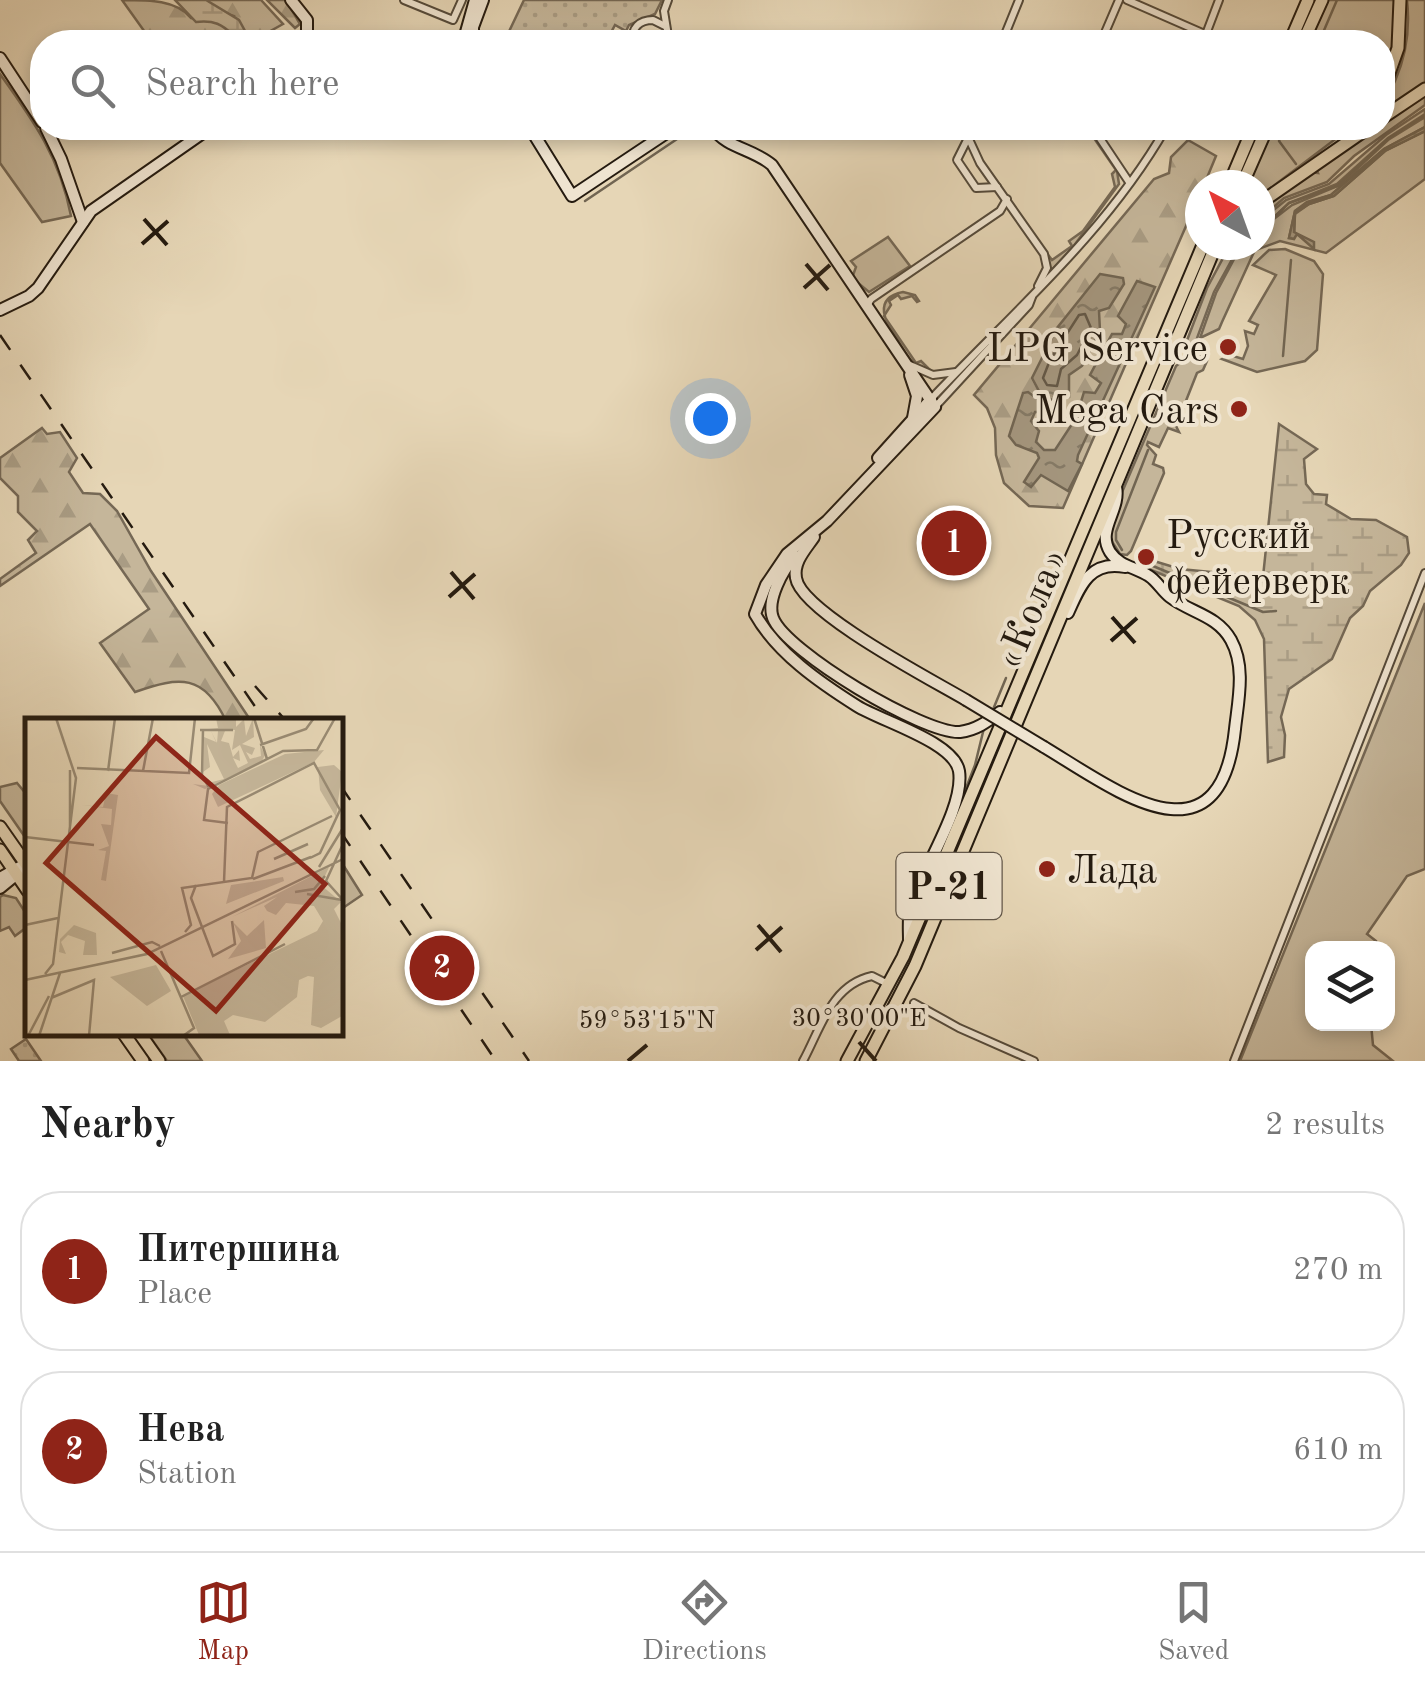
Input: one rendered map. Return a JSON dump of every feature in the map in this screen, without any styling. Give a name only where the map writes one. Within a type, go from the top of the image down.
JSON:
[{"type":"main road","points":[[1298,30],[1305,0]]},
{"type":"main road","points":[[1302,30],[1322,0]]},
{"type":"main road","points":[[1395,56],[1400,0]]},
{"type":"main road","points":[[1395,109],[1425,89]]},
{"type":"main road","points":[[1236,170],[1249,140]]},
{"type":"main road","points":[[1249,170],[1262,140]]},
{"type":"main road","points":[[1313,165],[1344,140]]},
{"type":"main road","points":[[1275,192],[1350,140]]},
{"type":"main road","name":"«Кола»","points":[[848,1061],[909,942],[1009,705],[1207,260]]},
{"type":"main road","name":"«Кола»","points":[[866,1061],[901,994],[1116,488],[1208,260]]},
{"type":"main road","points":[[0,826],[22,868]]},
{"type":"main road","points":[[0,850],[22,868]]},
{"type":"main road","points":[[125,1036],[143,1061]]},
{"type":"main road","points":[[141,1036],[159,1061]]},
{"type":"street","points":[[291,0],[307,20],[307,30]]},
{"type":"street","points":[[404,0],[454,20],[462,0]]},
{"type":"street","points":[[469,30],[468,19],[476,0]]},
{"type":"street","points":[[472,30],[483,0]]},
{"type":"street","points":[[1007,30],[1020,0]]},
{"type":"street","points":[[1107,30],[1123,0],[1186,30]]},
{"type":"street","points":[[1208,30],[1219,0]]},
{"type":"street","points":[[635,30],[666,4]]},
{"type":"street","points":[[666,4],[666,30]]},
{"type":"street","points":[[650,20],[665,26]]},
{"type":"street","points":[[0,58],[30,104]]},
{"type":"street","points":[[52,140],[82,222]]},
{"type":"street","points":[[0,310],[38,288],[82,222],[108,198],[193,140]]},
{"type":"street","points":[[537,140],[572,196],[656,140]]},
{"type":"street","points":[[725,140],[760,155],[772,165],[932,405]]},
{"type":"street","points":[[966,140],[956,160],[976,188],[997,187]]},
{"type":"street","points":[[970,140],[1046,262],[1044,275],[1029,305],[790,561],[776,588],[771,614],[780,631],[829,670],[870,697],[948,731],[980,727],[1009,705]]},
{"type":"street","points":[[1102,140],[1130,182]]},
{"type":"street","points":[[1116,488],[1118,498],[1107,527],[1106,543],[1114,557],[1149,576],[1170,598],[1214,620],[1232,640],[1239,664],[1232,757],[1225,777],[1210,796],[1183,809],[1138,804],[837,623],[799,587],[797,563],[823,518],[911,422],[932,405],[957,372],[1080,247],[1158,140]]},
{"type":"street","points":[[867,308],[878,295],[1000,211],[1007,198]]},
{"type":"street","points":[[847,278],[859,290],[867,308]]},
{"type":"street","points":[[859,290],[878,295]]},
{"type":"street","points":[[909,370],[933,375],[957,372]]},
{"type":"street","points":[[909,370],[917,396],[911,422]]},
{"type":"street","points":[[819,529],[787,554],[766,585],[755,614],[768,638],[859,708],[939,747],[952,756],[959,769],[946,828],[910,910],[909,942]]},
{"type":"street","points":[[1056,630],[1063,625],[1090,574],[1108,565],[1131,568]]},
{"type":"street","points":[[1234,1061],[1425,573]]},
{"type":"street","points":[[0,878],[22,868]]},
{"type":"street","points":[[0,888],[22,868]]},
{"type":"street","points":[[804,1061],[836,997],[847,986],[872,976],[889,985]]},
{"type":"street","points":[[901,994],[914,1003]]},
{"type":"street","points":[[901,994],[959,1028],[1034,1061]]},
{"type":"green space","points":[[122,0],[170,4],[191,18],[218,23],[228,30],[143,30]]},
{"type":"green space","points":[[175,0],[206,0],[239,20],[244,30],[228,30],[217,24],[196,22]]},
{"type":"green space","points":[[206,0],[261,0],[283,24],[272,30],[230,30],[234,16]]},
{"type":"green space","points":[[267,0],[286,0],[300,24],[295,28]]},
{"type":"green space","points":[[524,0],[662,0],[655,14],[629,25],[626,30],[615,25],[612,30],[510,30]]},
{"type":"green space","points":[[1326,0],[1395,0],[1396,37],[1395,41],[1395,30],[1313,30]]},
{"type":"green space","points":[[1407,0],[1425,0],[1425,84],[1395,103],[1395,79],[1407,31]]},
{"type":"green space","points":[[0,74],[30,118],[30,140],[44,141],[60,176],[71,216],[42,222],[0,163]]},
{"type":"green space","points":[[1425,92],[1425,105],[1395,127],[1395,112]]},
{"type":"green space","points":[[1425,109],[1425,114],[1395,133],[1395,129]]},
{"type":"green space","points":[[1425,117],[1425,127],[1384,149],[1331,195],[1307,203],[1295,211],[1289,238],[1294,238],[1295,214],[1309,204],[1334,196],[1385,151],[1425,131],[1425,179],[1326,253],[1275,243],[1275,218],[1292,205],[1340,185],[1388,140],[1395,140],[1395,136]]},
{"type":"green space","points":[[1095,140],[1117,171],[1119,184],[1073,247],[1047,275],[1049,256],[1052,260],[1072,246],[1069,241],[1083,231],[1115,187],[1112,174],[1116,170]]},
{"type":"green space","points":[[1188,140],[1216,156],[1210,170],[1185,170],[1185,228],[1063,508],[1029,506],[1004,483],[996,455],[995,428],[987,408],[974,395],[1154,179],[1169,173],[1171,157]]},
{"type":"green space","points":[[1267,140],[1334,140],[1275,185],[1275,170],[1254,170]]},
{"type":"green space","points":[[1355,140],[1376,140],[1327,182],[1284,198],[1275,206],[1275,198],[1309,172],[1318,173],[1316,168]]},
{"type":"green space","points":[[1380,140],[1386,140],[1337,184],[1289,203],[1275,216],[1275,209],[1286,200],[1329,184]]},
{"type":"green space","points":[[888,237],[910,266],[869,292],[852,278],[856,267],[851,261]]},
{"type":"green space","points":[[1285,249],[1314,261],[1323,274],[1317,350],[1305,361],[1257,372],[1222,359],[1230,355],[1243,359],[1248,346],[1245,331],[1254,334],[1258,325],[1249,321],[1276,275],[1253,265],[1258,260],[1275,260],[1275,250]]},
{"type":"green space","points":[[1222,260],[1232,260],[1214,292],[1196,341],[1188,345],[1186,343]]},
{"type":"green space","points":[[1234,260],[1250,260],[1219,329],[1200,338],[1216,293]]},
{"type":"green space","points":[[903,292],[915,295],[919,301],[912,296],[901,299],[898,295],[889,301],[891,305],[885,315],[884,305],[893,295]]},
{"type":"green space","points":[[885,318],[916,363],[921,361],[932,372],[911,361]]},
{"type":"green space","points":[[1197,350],[1207,361],[1197,373],[1176,426],[1179,432],[1168,428],[1159,447],[1148,442],[1156,455],[1153,464],[1163,468],[1164,473],[1131,551],[1120,554],[1109,537],[1114,511],[1176,366]]},
{"type":"green space","points":[[1279,424],[1317,449],[1304,459],[1306,484],[1314,494],[1327,495],[1326,504],[1351,519],[1376,520],[1407,537],[1409,553],[1401,565],[1370,591],[1363,606],[1350,618],[1332,659],[1289,689],[1281,717],[1284,757],[1268,762],[1264,639],[1255,620],[1239,606],[1138,562],[1141,557],[1180,569],[1263,577]]},
{"type":"green space","points":[[42,428],[47,434],[60,432],[77,458],[69,472],[83,493],[100,494],[117,511],[151,571],[249,718],[224,718],[209,694],[189,683],[165,683],[135,692],[100,643],[149,609],[90,524],[0,586],[0,579],[36,553],[28,540],[37,531],[18,512],[18,496],[0,478],[0,458]]},
{"type":"green space","points":[[1425,603],[1425,869],[1407,876],[1367,934],[1376,941],[1305,941],[1305,1031],[1372,1031],[1373,1045],[1393,1061],[1240,1061]]},
{"type":"green space","points":[[17,783],[25,793],[25,837],[0,801],[0,787]]},
{"type":"green space","points":[[342,863],[362,895],[342,909]]},
{"type":"green space","points":[[0,897],[16,898],[25,912],[25,928],[15,936],[9,927],[0,931]]},
{"type":"green space","points":[[149,1036],[184,1036],[202,1061],[167,1061]]},
{"type":"green space","points":[[26,1039],[41,1061],[19,1061],[11,1049]]},
{"type":"water","points":[[1425,127],[1425,131],[1385,151],[1334,196],[1295,213],[1294,232],[1314,242],[1314,249],[1297,234],[1294,239],[1289,238],[1295,211],[1307,202],[1331,195],[1384,149]]},
{"type":"water","points":[[1100,274],[1123,278],[1124,284],[1109,308],[1099,311],[1100,331],[1082,366],[1069,375],[1069,397],[1054,401],[1040,393],[1032,378],[1057,328]]},
{"type":"water","points":[[1137,281],[1155,287],[1078,455],[1077,461],[1082,464],[1068,491],[1041,475],[1031,487],[1024,482],[1039,458],[1037,453],[1016,445],[1009,436],[1023,393],[1028,392],[1046,405],[1046,412],[1035,412],[1031,421],[1039,431],[1036,442],[1044,450],[1055,450],[1076,418],[1084,392],[1095,393],[1101,383],[1090,375],[1112,334],[1122,334],[1126,324],[1118,316]]},
{"type":"waterway","points":[[1324,30],[1337,0]]},
{"type":"waterway","points":[[1395,134],[1425,115]]},
{"type":"waterway","points":[[585,201],[676,140]]},
{"type":"waterway","points":[[1279,140],[1296,164]]},
{"type":"waterway","points":[[1275,216],[1289,203],[1337,186],[1387,140]]},
{"type":"waterway","points":[[1283,356],[1291,260]]},
{"type":"waterway","points":[[1122,550],[1116,532],[1148,450]]},
{"type":"waterway","points":[[1141,561],[1263,612],[1276,611]]},
{"type":"waterway","points":[[1184,577],[1264,582]]},
{"type":"waterway","points":[[992,712],[1006,678]]},
{"type":"waterway","points":[[959,806],[984,728]]},
{"type":"railway","points":[[0,335],[263,718]]},
{"type":"railway","points":[[255,686],[283,718]]},
{"type":"railway","points":[[342,788],[529,1061]]},
{"type":"railway","points":[[342,834],[496,1061]]},
{"type":"place","name":"LPG Service","points":[[1228,347]]},
{"type":"place","name":"Mega Cars","points":[[1239,409]]},
{"type":"place","name":"Питершина","points":[[954,543]]},
{"type":"place","name":"Русский фейерверк","points":[[1146,557]]},
{"type":"place","name":"Лада","points":[[1047,869]]},
{"type":"place","name":"Нева","points":[[442,968]]}]
